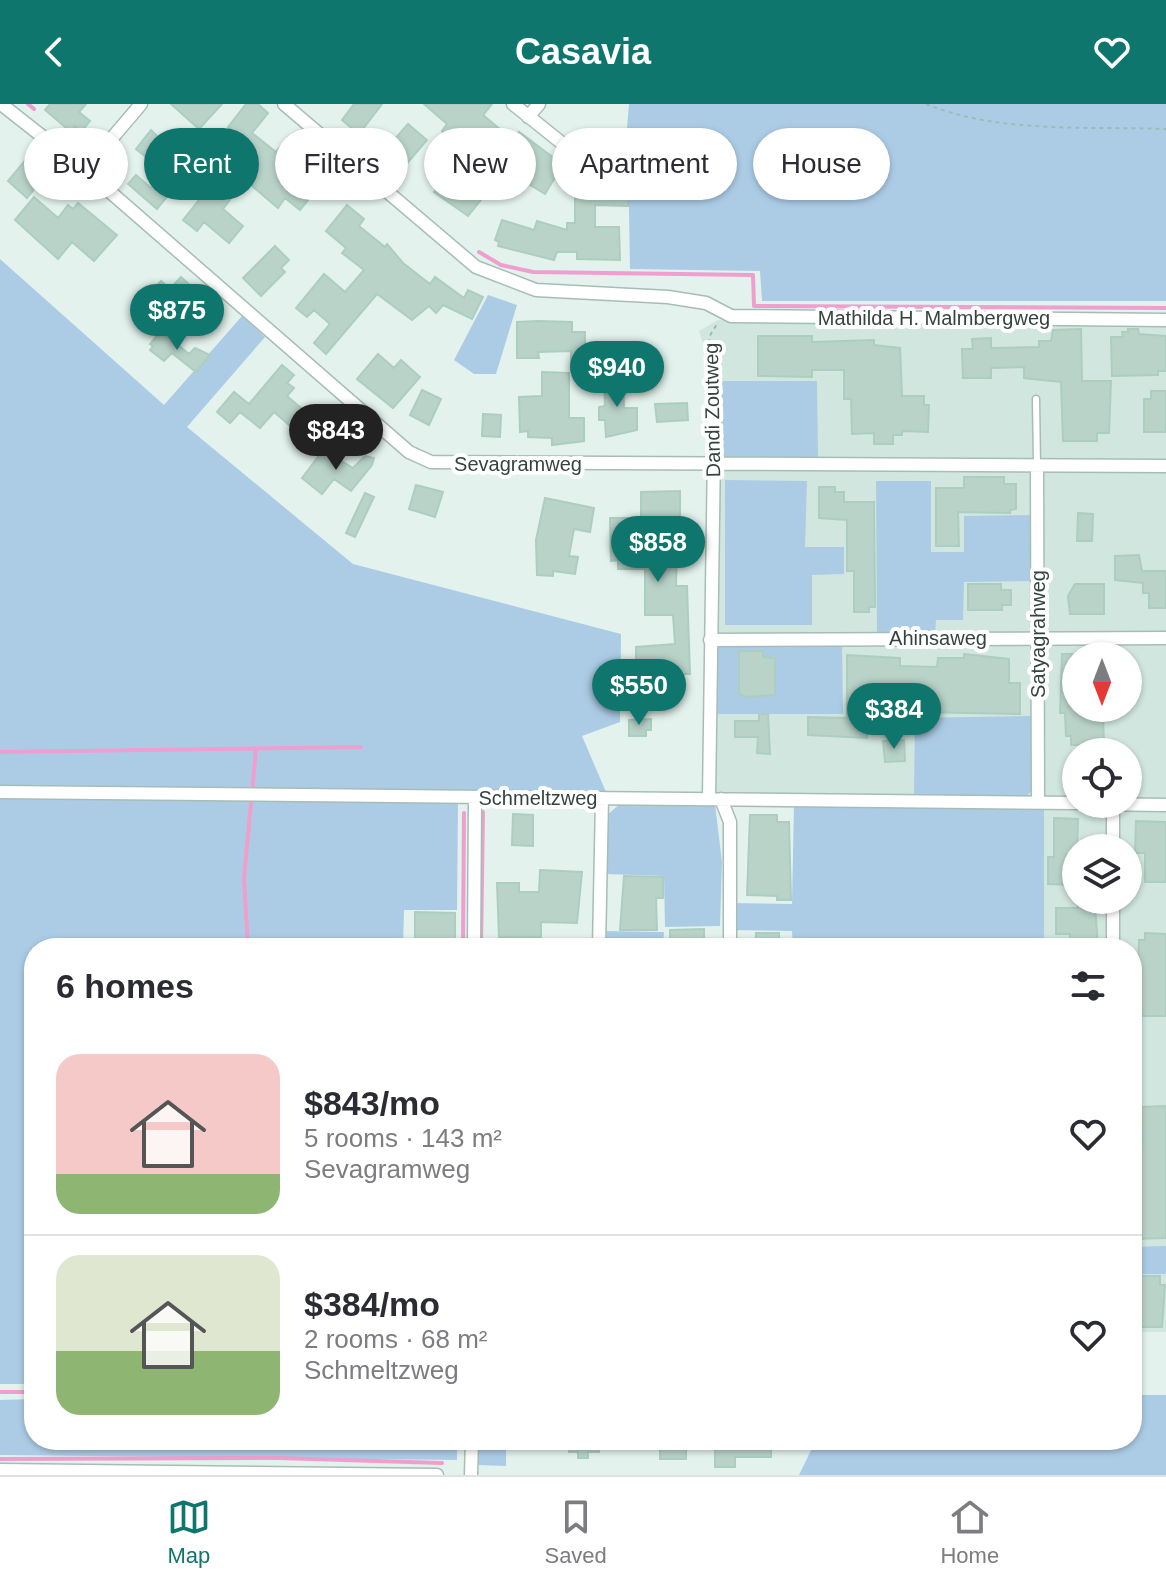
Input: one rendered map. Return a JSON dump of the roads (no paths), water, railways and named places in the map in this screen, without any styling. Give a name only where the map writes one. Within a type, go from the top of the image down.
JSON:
[{"type":"street","name":"Sevagramweg","points":[[1,104],[32,128]]},
{"type":"street","points":[[121,128],[141,104]]},
{"type":"street","name":"Mathilda H. Malmbergweg","points":[[284,104],[476,267],[536,290],[668,297],[706,303],[725,313],[1166,320]]},
{"type":"street","points":[[513,104],[552,136]]},
{"type":"street","points":[[528,117],[539,104]]},
{"type":"street","name":"Sevagramweg","points":[[119,200],[409,452],[431,462],[463,465],[1166,466]]},
{"type":"street","name":"Dandi Zoutweg","points":[[715,380],[710,640],[715,799],[730,822],[730,938]]},
{"type":"street","name":"Satyagrahweg","points":[[1037,466],[1038,802]]},
{"type":"street","name":"Ahinsaweg","points":[[710,640],[1166,638]]},
{"type":"street","name":"Schmeltzweg","points":[[0,792],[264,792],[475,798],[1062,803]]},
{"type":"street","points":[[474,938],[475,798]]},
{"type":"street","points":[[599,938],[602,798]]},
{"type":"street","points":[[1142,805],[1166,805]]},
{"type":"street","points":[[1113,914],[1113,938]]},
{"type":"street","points":[[471,1475],[472,1450]]},
{"type":"street","points":[[0,1470],[437,1475]]},
{"type":"lane","points":[[1036,399],[1037,466]]},
{"type":"waterway","points":[[28,104],[34,109]]},
{"type":"waterway","points":[[479,252],[501,265],[533,272],[753,275],[754,306],[1166,308]]},
{"type":"waterway","points":[[0,752],[361,747]]},
{"type":"waterway","points":[[247,938],[244,878],[256,749]]},
{"type":"waterway","points":[[481,938],[483,812]]},
{"type":"waterway","points":[[463,938],[464,813]]},
{"type":"waterway","points":[[0,1392],[24,1392]]},
{"type":"waterway","points":[[0,1459],[278,1458],[442,1463]]}]
